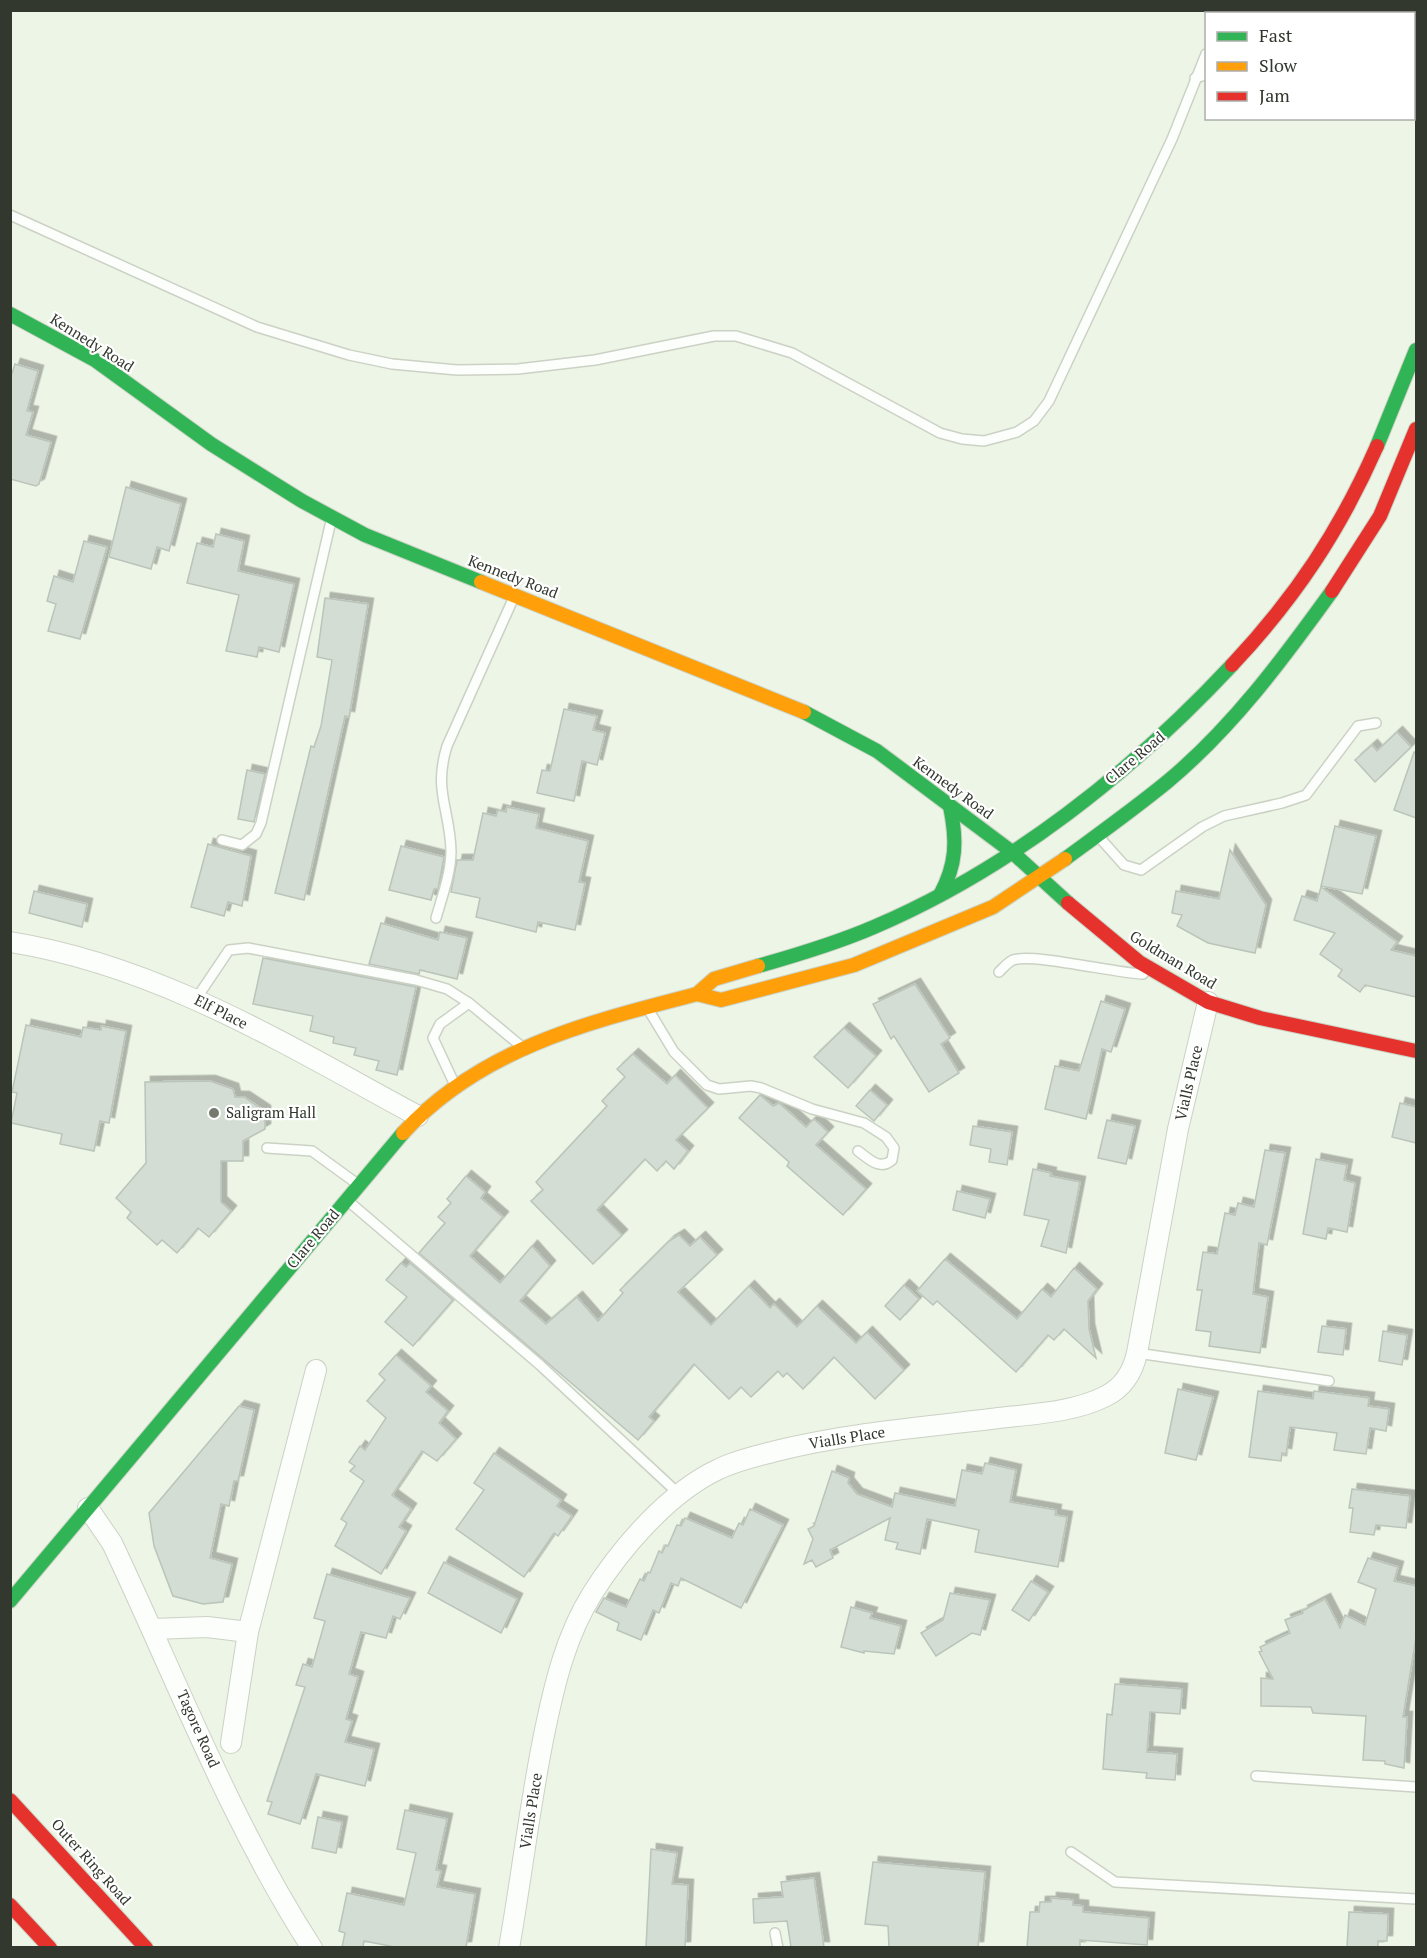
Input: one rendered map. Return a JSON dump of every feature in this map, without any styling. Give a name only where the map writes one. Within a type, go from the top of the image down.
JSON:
[{"type":"main road","name":"Kennedy Road","points":[[10,314],[95,360],[212,444],[332,517],[419,559],[801,710],[876,751],[1012,852],[1040,878]]},
{"type":"main road","name":"Clare Road","points":[[10,1601],[358,1184],[418,1116],[456,1086],[522,1047],[565,1029],[697,994],[714,979],[850,937],[940,895],[1012,852],[1111,779],[1171,727],[1245,653],[1286,602],[1330,541],[1386,429],[1416,350]]},
{"type":"main road","name":"Clare Road","points":[[697,994],[721,1000],[854,965],[957,924],[993,907],[1040,878],[1168,781],[1234,716],[1269,677],[1356,557],[1380,516],[1416,429]]},
{"type":"main road","points":[[940,895],[957,858],[958,847],[951,806]]},
{"type":"main road","name":"Goldman Road","points":[[1040,878],[1104,935],[1161,975],[1208,1002],[1260,1018],[1416,1052]]},
{"type":"main road","name":"Outer Ring Road","points":[[10,1800],[146,1947]]},
{"type":"main road","points":[[10,1905],[50,1947]]},
{"type":"street","name":"Elf Place","points":[[10,942],[75,955],[123,969],[196,999],[418,1116]]},
{"type":"street","name":"Vialls Place","points":[[509,1947],[536,1773],[564,1652],[575,1625],[611,1566],[636,1535],[699,1479],[721,1468],[829,1438],[1046,1412],[1091,1402],[1109,1395],[1124,1382],[1134,1369],[1176,1140],[1208,1002]]},
{"type":"street","points":[[231,1743],[248,1632],[316,1370]]},
{"type":"street","name":"Tagore Road","points":[[88,1508],[112,1543],[236,1811],[281,1899],[312,1947]]},
{"type":"street","points":[[153,1629],[171,1626],[207,1627],[248,1632]]},
{"type":"lane","points":[[10,215],[257,327],[348,355],[392,364],[457,370],[518,369],[595,360],[714,336],[736,336],[792,352],[940,434],[984,441],[1017,432],[1034,421],[1049,401],[1172,139],[1205,56]]},
{"type":"lane","points":[[1195,78],[1205,75]]},
{"type":"lane","points":[[222,840],[242,845],[256,834],[261,824],[332,517]]},
{"type":"lane","points":[[436,918],[451,849],[440,793],[441,767],[447,746],[514,596]]},
{"type":"lane","points":[[1097,835],[1124,865],[1141,870],[1202,827],[1224,816],[1306,795],[1358,726],[1376,723]]},
{"type":"lane","points":[[196,999],[223,956],[229,951],[248,948],[417,980],[447,989],[469,1003],[522,1047]]},
{"type":"lane","points":[[999,972],[1011,960],[1028,958],[1117,973],[1161,975]]},
{"type":"lane","points":[[456,1086],[433,1038],[440,1024],[469,1003]]},
{"type":"lane","points":[[646,1007],[674,1052],[707,1085],[719,1089],[741,1086],[761,1088],[812,1109],[864,1123],[886,1137],[894,1148],[892,1160],[884,1165],[879,1165],[858,1151]]},
{"type":"lane","points":[[267,1148],[312,1151],[358,1184]]},
{"type":"lane","points":[[346,1200],[540,1365],[680,1495]]},
{"type":"lane","points":[[1137,1353],[1329,1382]]},
{"type":"lane","points":[[1256,1776],[1416,1786]]},
{"type":"lane","points":[[1071,1852],[1115,1882],[1416,1899]]},
{"type":"lane","points":[[775,1933],[778,1947]]},
{"type":"building","points":[[15,364],[38,371],[27,411],[33,412],[26,435],[51,442],[39,484],[36,486],[10,479],[10,379]]},
{"type":"building","points":[[126,487],[181,504],[169,551],[157,547],[151,569],[109,557]]},
{"type":"building","points":[[216,534],[244,541],[238,571],[294,584],[279,652],[259,647],[257,657],[226,651],[239,595],[187,583],[197,543],[213,547]]},
{"type":"building","points":[[84,541],[107,547],[80,639],[48,631],[56,604],[47,601],[54,576],[73,582]]},
{"type":"building","points":[[325,598],[368,604],[349,717],[345,716],[304,900],[275,893],[311,746],[314,747],[321,726],[332,660],[317,657]]},
{"type":"building","points":[[564,709],[597,716],[593,730],[605,733],[597,765],[582,761],[574,801],[537,793],[542,770],[550,771]]},
{"type":"building","points":[[1397,732],[1411,747],[1375,782],[1355,760],[1372,745],[1377,751]]},
{"type":"building","points":[[1414,752],[1416,753],[1416,818],[1394,810]]},
{"type":"building","points":[[247,770],[265,774],[254,822],[238,819]]},
{"type":"building","points":[[507,807],[539,814],[536,828],[588,841],[579,882],[585,883],[575,930],[538,922],[536,932],[476,917],[480,898],[451,892],[457,860],[473,860],[483,813],[496,816],[498,810],[506,812]]},
{"type":"building","points":[[1335,826],[1376,836],[1362,894],[1321,886]]},
{"type":"building","points":[[208,844],[251,856],[242,906],[228,902],[224,916],[191,907]]},
{"type":"building","points":[[401,846],[444,857],[438,889],[434,889],[431,900],[389,890]]},
{"type":"building","points":[[1230,850],[1266,905],[1255,953],[1208,943],[1177,926],[1182,915],[1172,913],[1176,891],[1219,899]]},
{"type":"building","points":[[1321,887],[1397,942],[1391,950],[1416,956],[1416,997],[1365,985],[1360,992],[1338,976],[1342,970],[1320,954],[1335,933],[1294,920],[1302,896],[1317,901]]},
{"type":"building","points":[[34,891],[87,904],[82,927],[29,913]]},
{"type":"building","points":[[381,923],[438,940],[440,932],[467,938],[457,979],[420,970],[419,974],[369,964]]},
{"type":"building","points":[[263,958],[416,987],[397,1075],[376,1070],[379,1061],[354,1055],[356,1048],[333,1043],[334,1037],[310,1031],[313,1016],[253,1004]]},
{"type":"building","points":[[915,984],[950,1038],[941,1044],[959,1073],[929,1092],[894,1036],[891,1039],[873,1004]]},
{"type":"building","points":[[1101,1001],[1125,1009],[1111,1052],[1102,1049],[1086,1119],[1045,1109],[1055,1066],[1079,1071]]},
{"type":"building","points":[[26,1025],[81,1037],[83,1027],[101,1030],[101,1026],[126,1031],[109,1123],[100,1121],[94,1151],[60,1144],[62,1134],[11,1123],[17,1093],[12,1092]]},
{"type":"building","points":[[844,1028],[876,1056],[848,1088],[814,1057]]},
{"type":"building","points":[[633,1054],[667,1084],[675,1075],[708,1108],[676,1140],[688,1151],[674,1169],[666,1161],[657,1171],[645,1159],[597,1210],[622,1235],[593,1264],[531,1201],[543,1190],[536,1182],[607,1106],[602,1101],[625,1077],[617,1069]]},
{"type":"building","points":[[210,1081],[233,1089],[235,1097],[244,1097],[265,1111],[265,1129],[243,1141],[243,1161],[221,1161],[221,1202],[231,1211],[209,1237],[198,1228],[177,1253],[162,1240],[157,1245],[127,1218],[131,1212],[116,1198],[146,1163],[145,1082]]},
{"type":"building","points":[[870,1090],[887,1105],[874,1121],[856,1106]]},
{"type":"building","points":[[760,1095],[773,1106],[779,1103],[806,1127],[814,1119],[828,1132],[816,1145],[866,1189],[843,1215],[787,1166],[789,1162],[739,1118]]},
{"type":"building","points":[[1400,1103],[1416,1107],[1416,1143],[1392,1137]]},
{"type":"building","points":[[1107,1120],[1135,1126],[1126,1164],[1098,1158]]},
{"type":"building","points":[[973,1126],[1012,1132],[1007,1165],[989,1162],[991,1149],[970,1145]]},
{"type":"building","points":[[1265,1150],[1285,1153],[1267,1245],[1259,1243],[1253,1294],[1268,1297],[1260,1353],[1209,1346],[1211,1332],[1196,1330],[1202,1290],[1197,1290],[1203,1252],[1217,1254],[1225,1213],[1235,1215],[1238,1203],[1254,1207]]},
{"type":"building","points":[[1316,1159],[1347,1165],[1344,1180],[1355,1183],[1347,1232],[1328,1228],[1326,1239],[1303,1234]]},
{"type":"building","points":[[1033,1169],[1051,1173],[1050,1176],[1080,1182],[1066,1253],[1041,1246],[1049,1220],[1024,1215]]},
{"type":"building","points":[[466,1176],[485,1192],[481,1198],[503,1217],[470,1256],[500,1283],[532,1246],[550,1266],[520,1301],[546,1324],[577,1297],[598,1321],[623,1293],[620,1290],[669,1241],[679,1235],[690,1246],[700,1237],[717,1255],[678,1292],[711,1325],[749,1286],[770,1308],[774,1304],[797,1327],[817,1306],[856,1343],[867,1332],[904,1370],[875,1399],[834,1357],[803,1389],[787,1373],[783,1377],[778,1371],[751,1397],[741,1387],[729,1399],[694,1364],[649,1417],[654,1421],[638,1440],[419,1253],[445,1223],[438,1217],[451,1203],[447,1199]]},
{"type":"building","points":[[957,1191],[990,1199],[985,1218],[953,1210]]},
{"type":"building","points":[[945,1259],[1017,1319],[1042,1289],[1051,1297],[1074,1268],[1097,1289],[1088,1301],[1089,1329],[1096,1358],[1064,1329],[1054,1340],[1048,1335],[1016,1372],[937,1301],[933,1305],[917,1291]]},
{"type":"building","points":[[401,1263],[406,1267],[410,1263],[453,1300],[413,1346],[385,1322],[407,1297],[386,1280]]},
{"type":"building","points":[[904,1285],[919,1299],[900,1320],[885,1306]]},
{"type":"building","points":[[1322,1326],[1346,1329],[1343,1355],[1318,1352]]},
{"type":"building","points":[[1383,1331],[1407,1335],[1402,1365],[1379,1361]]},
{"type":"building","points":[[396,1355],[431,1386],[426,1392],[448,1411],[439,1423],[456,1439],[437,1461],[422,1451],[392,1495],[411,1509],[399,1527],[406,1531],[381,1574],[335,1546],[347,1523],[341,1519],[364,1481],[350,1471],[355,1466],[349,1462],[360,1446],[365,1450],[386,1418],[367,1401],[385,1380],[379,1374]]},
{"type":"building","points":[[1178,1389],[1213,1397],[1196,1460],[1165,1453]]},
{"type":"building","points":[[1258,1391],[1313,1399],[1314,1391],[1369,1398],[1368,1406],[1389,1409],[1386,1431],[1370,1428],[1366,1454],[1334,1450],[1337,1433],[1290,1427],[1286,1454],[1282,1453],[1281,1461],[1249,1457]]},
{"type":"building","points":[[239,1406],[254,1410],[238,1481],[234,1481],[229,1506],[221,1504],[210,1558],[232,1564],[223,1602],[203,1604],[173,1596],[154,1546],[149,1513]]},
{"type":"building","points":[[494,1453],[561,1500],[557,1506],[572,1516],[558,1536],[554,1533],[524,1577],[456,1529],[484,1490],[474,1483]]},
{"type":"building","points":[[985,1463],[1016,1470],[1010,1502],[1056,1510],[1055,1515],[1067,1517],[1058,1567],[975,1552],[979,1530],[927,1519],[920,1554],[896,1549],[898,1543],[885,1540],[890,1518],[830,1550],[833,1558],[816,1567],[812,1560],[804,1564],[813,1539],[808,1529],[814,1526],[832,1471],[849,1478],[848,1483],[857,1494],[892,1507],[895,1493],[955,1506],[962,1470],[982,1474]]},
{"type":"building","points":[[1352,1489],[1410,1496],[1406,1528],[1376,1525],[1374,1535],[1350,1532],[1353,1508],[1349,1508]]},
{"type":"building","points":[[750,1509],[783,1525],[741,1608],[681,1578],[678,1586],[671,1583],[659,1613],[653,1610],[641,1640],[617,1630],[619,1623],[596,1612],[604,1598],[626,1607],[640,1579],[644,1581],[648,1572],[650,1573],[659,1551],[662,1553],[666,1545],[668,1546],[677,1525],[681,1526],[685,1518],[732,1538],[739,1523],[743,1525]]},
{"type":"building","points":[[1368,1558],[1398,1567],[1394,1581],[1416,1586],[1416,1637],[1403,1717],[1407,1717],[1404,1768],[1385,1764],[1385,1761],[1363,1760],[1366,1716],[1313,1713],[1311,1707],[1261,1706],[1261,1678],[1273,1679],[1259,1652],[1262,1651],[1260,1647],[1290,1633],[1285,1620],[1303,1613],[1302,1611],[1325,1599],[1340,1628],[1345,1615],[1365,1625],[1376,1589],[1358,1582]]},
{"type":"building","points":[[444,1562],[517,1599],[501,1633],[428,1593]]},
{"type":"building","points":[[327,1574],[410,1598],[400,1619],[393,1616],[386,1638],[361,1632],[349,1674],[358,1677],[346,1719],[352,1721],[345,1742],[374,1749],[365,1786],[316,1774],[300,1824],[268,1814],[272,1802],[267,1801],[305,1687],[296,1685],[303,1664],[312,1667],[325,1621],[314,1618]]},
{"type":"building","points":[[1031,1581],[1048,1592],[1029,1621],[1012,1610]]},
{"type":"building","points":[[950,1593],[990,1600],[980,1635],[972,1633],[936,1656],[921,1633],[943,1620]]},
{"type":"building","points":[[851,1607],[872,1613],[870,1618],[901,1626],[894,1654],[864,1651],[864,1653],[841,1647]]},
{"type":"building","points":[[1115,1684],[1182,1689],[1180,1714],[1150,1712],[1147,1752],[1177,1754],[1175,1780],[1146,1778],[1147,1773],[1103,1769],[1107,1714],[1112,1715]]},
{"type":"building","points":[[405,1810],[447,1819],[436,1870],[441,1871],[437,1887],[475,1894],[466,1947],[395,1947],[364,1941],[363,1947],[342,1947],[345,1933],[339,1931],[347,1893],[404,1905],[416,1853],[397,1849]]},
{"type":"building","points":[[318,1817],[342,1822],[336,1853],[312,1848]]},
{"type":"building","points":[[651,1849],[677,1853],[672,1884],[688,1885],[685,1947],[646,1947]]},
{"type":"building","points":[[873,1862],[985,1872],[978,1947],[889,1947],[888,1926],[865,1924]]},
{"type":"building","points":[[814,1878],[824,1947],[791,1947],[787,1921],[754,1923],[753,1899],[783,1897],[781,1882]]},
{"type":"building","points":[[1051,1898],[1073,1900],[1073,1905],[1083,1906],[1083,1912],[1149,1918],[1147,1945],[1080,1940],[1080,1947],[1027,1947],[1030,1912],[1039,1912],[1040,1902],[1051,1902]]},
{"type":"building","points":[[1349,1912],[1388,1914],[1387,1941],[1378,1941],[1378,1947],[1347,1947]]},
{"type":"traffic: fast","points":[[10,314],[95,360],[211,444],[302,501],[365,535],[481,582]]},
{"type":"traffic: fast","points":[[1377,446],[1416,350]]},
{"type":"traffic: fast","points":[[1065,859],[1167,782],[1213,739],[1256,692],[1332,591]]},
{"type":"traffic: fast","points":[[758,966],[874,927],[973,877],[1021,847],[1111,780],[1193,705],[1232,665]]},
{"type":"traffic: fast","points":[[804,712],[877,751],[1012,852],[1068,903]]},
{"type":"traffic: fast","points":[[940,895],[950,873],[954,852],[954,830],[950,806]]},
{"type":"traffic: fast","points":[[10,1601],[403,1133]]},
{"type":"traffic: slow","points":[[481,582],[804,712]]},
{"type":"traffic: slow","points":[[697,994],[721,1000],[854,965],[993,907],[1065,859]]},
{"type":"traffic: slow","points":[[403,1133],[434,1104],[467,1079],[502,1059],[577,1028],[697,994],[714,979],[758,966]]},
{"type":"traffic: jam","points":[[1332,591],[1380,516],[1416,429]]},
{"type":"traffic: jam","points":[[1232,665],[1276,614],[1315,562],[1348,506],[1377,446]]},
{"type":"traffic: jam","points":[[1068,903],[1139,962],[1208,1002],[1260,1018],[1416,1051]]},
{"type":"traffic: jam","points":[[10,1800],[146,1948]]},
{"type":"traffic: jam","points":[[10,1905],[50,1948]]},
{"type":"place","name":"Saligram Hall","points":[[214,1113]]}]
